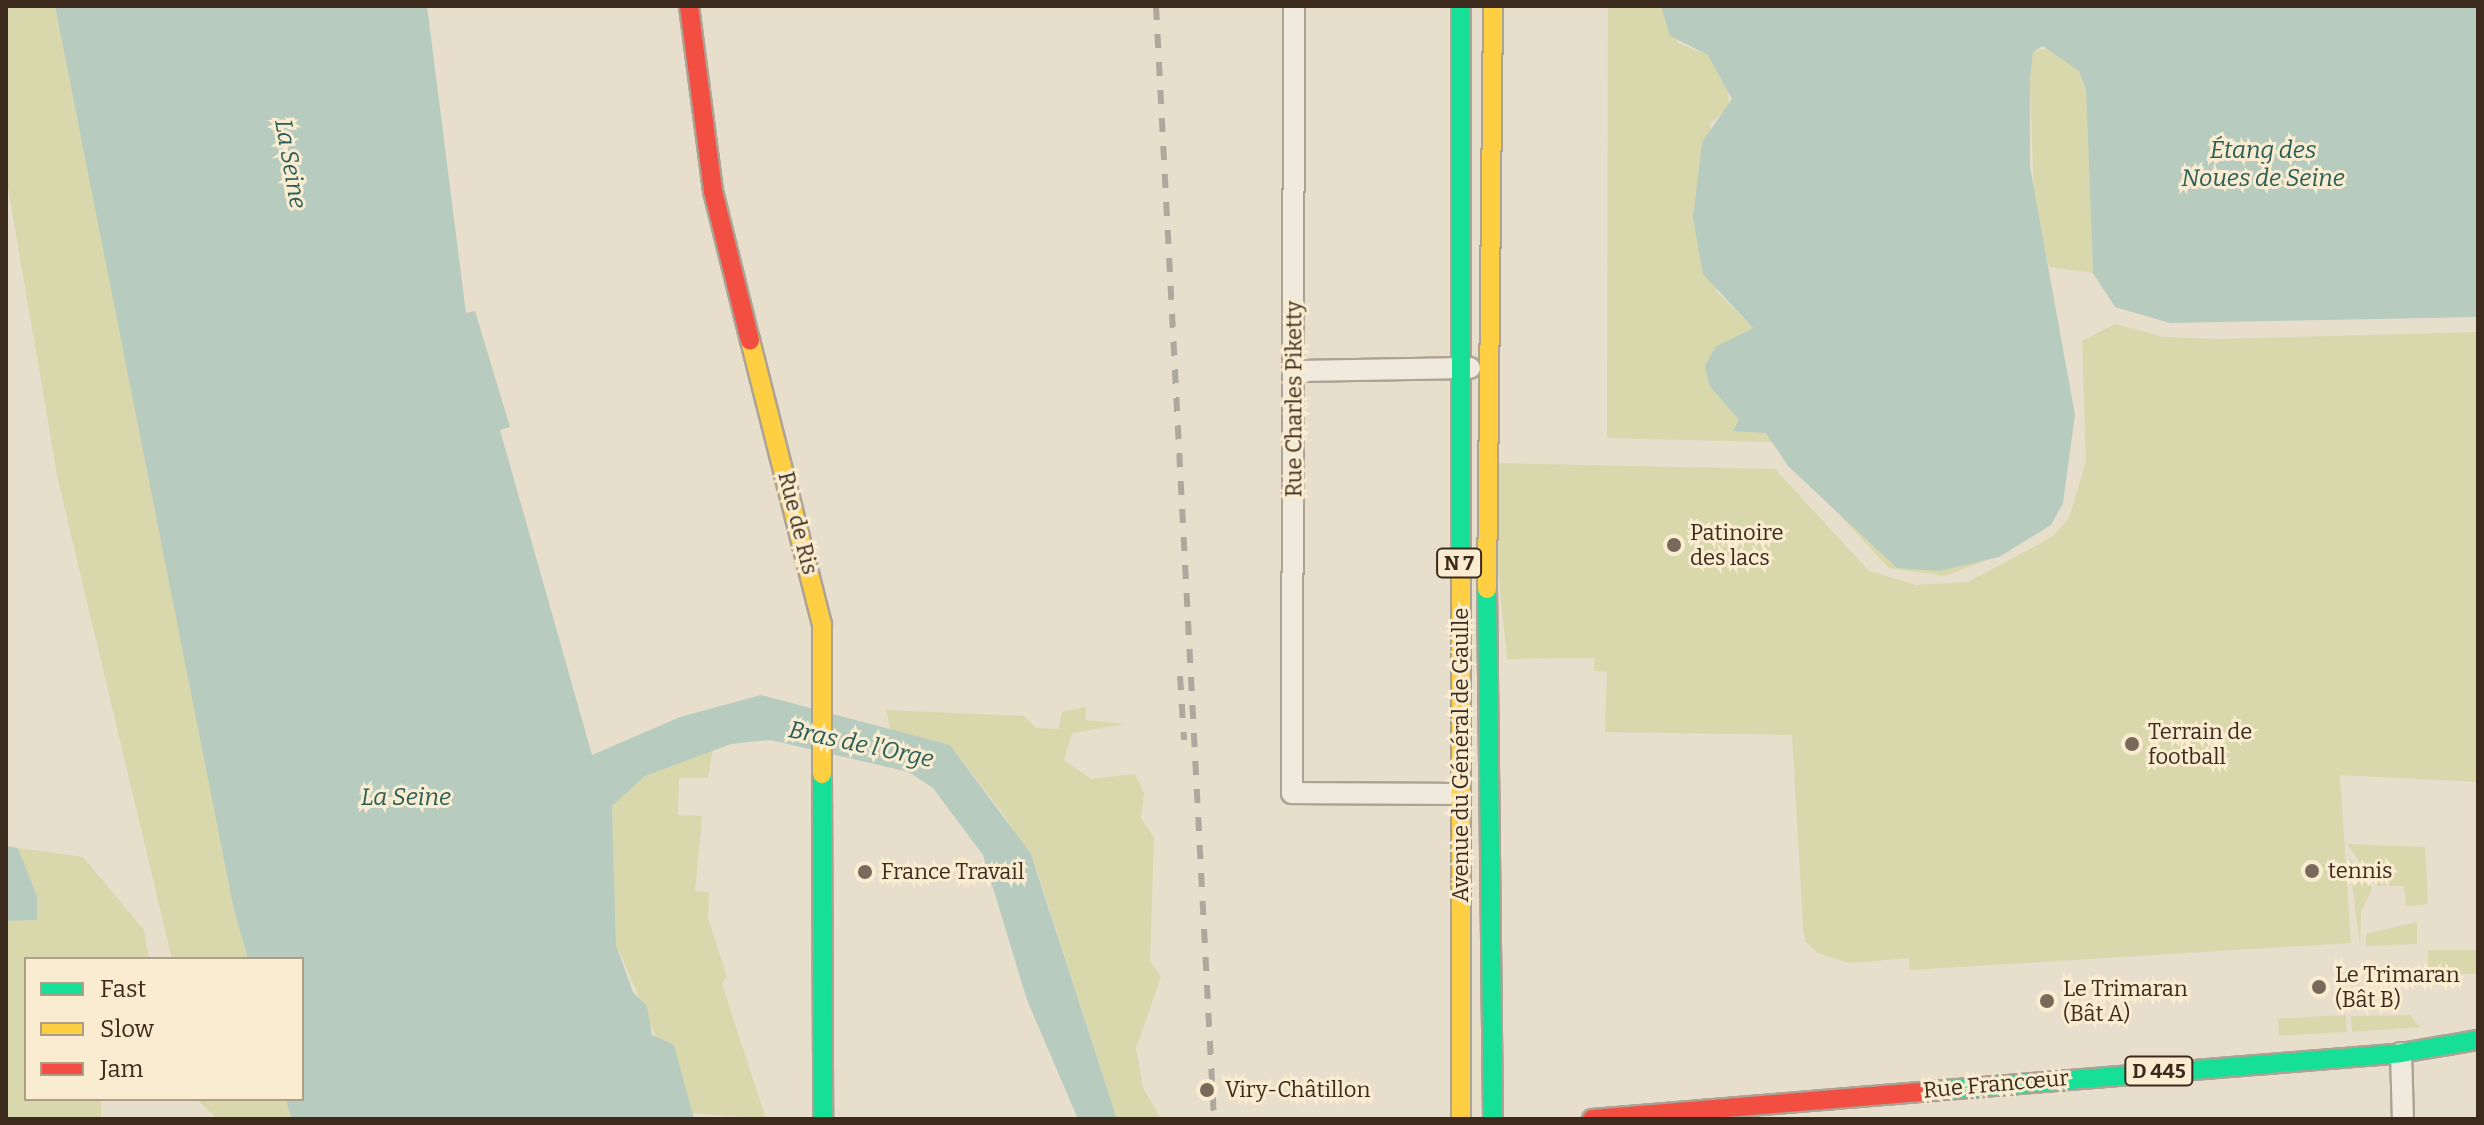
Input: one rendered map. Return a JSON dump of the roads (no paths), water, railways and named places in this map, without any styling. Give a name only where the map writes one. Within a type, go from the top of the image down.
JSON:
[{"type":"main road","name":"Rue de Ris","points":[[689,6],[713,191],[817,596],[827,757],[823,1119]]},
{"type":"main road","name":"Avenue du Général de Gaulle","points":[[1461,6],[1461,1119]]},
{"type":"main road","name":"N 7","points":[[1485,386],[1493,6]]},
{"type":"main road","name":"Avenue du Général de Gaulle","points":[[1485,386],[1492,659],[1493,1119]]},
{"type":"main road","name":"Rue Francœur","points":[[1592,1119],[2401,1053],[2478,1040]]},
{"type":"main road","name":"Rue Francœur","points":[[2401,1053],[2478,1057]]},
{"type":"street","name":"Rue Charles Piketty","points":[[1294,6],[1292,793],[1460,794]]},
{"type":"street","points":[[1295,371],[1468,366],[1485,386]]},
{"type":"street","points":[[2401,1053],[2403,1119]]},
{"type":"water","name":"La Seine","points":[[55,6],[427,6],[466,313],[475,311],[510,427],[500,430],[592,755],[680,717],[761,695],[950,745],[1031,854],[1117,1119],[1078,1119],[1027,1000],[983,855],[933,788],[909,772],[770,740],[731,744],[645,776],[612,806],[616,945],[633,992],[647,1006],[652,1035],[674,1045],[694,1119],[291,1119],[286,1101],[304,1101],[304,957],[247,957],[234,910]]},
{"type":"water","name":"Étang des Noues de Seine","points":[[1661,6],[2478,6],[2478,317],[2170,323],[2115,307],[2093,273],[2086,90],[2079,71],[2043,46],[2033,52],[2030,167],[2075,415],[2063,503],[2051,525],[1999,557],[1939,571],[1897,568],[1788,466],[1766,433],[1733,431],[1739,420],[1709,385],[1705,366],[1715,347],[1753,328],[1703,274],[1693,218],[1702,142],[1732,99],[1708,55],[1670,36]]},
{"type":"water","points":[[6,846],[18,848],[37,896],[37,920],[6,921]]},
{"type":"railway","points":[[1156,6],[1214,1119]]},
{"type":"railway","points":[[1180,676],[1184,740]]},
{"type":"place","name":"Patinoire des lacs","points":[[1674,545]]},
{"type":"place","name":"Terrain de football","points":[[2132,744]]},
{"type":"place","name":"tennis","points":[[2312,871]]},
{"type":"place","name":"France Travail","points":[[865,872]]},
{"type":"place","name":"Le Trimaran (Bât B)","points":[[2319,987]]},
{"type":"place","name":"Le Trimaran (Bât A)","points":[[2047,1001]]},
{"type":"place","name":"Viry-Châtillon","points":[[1207,1090]]},
{"type":"water label","name":"Bras de l'Orge","points":[[861,745]]}]
